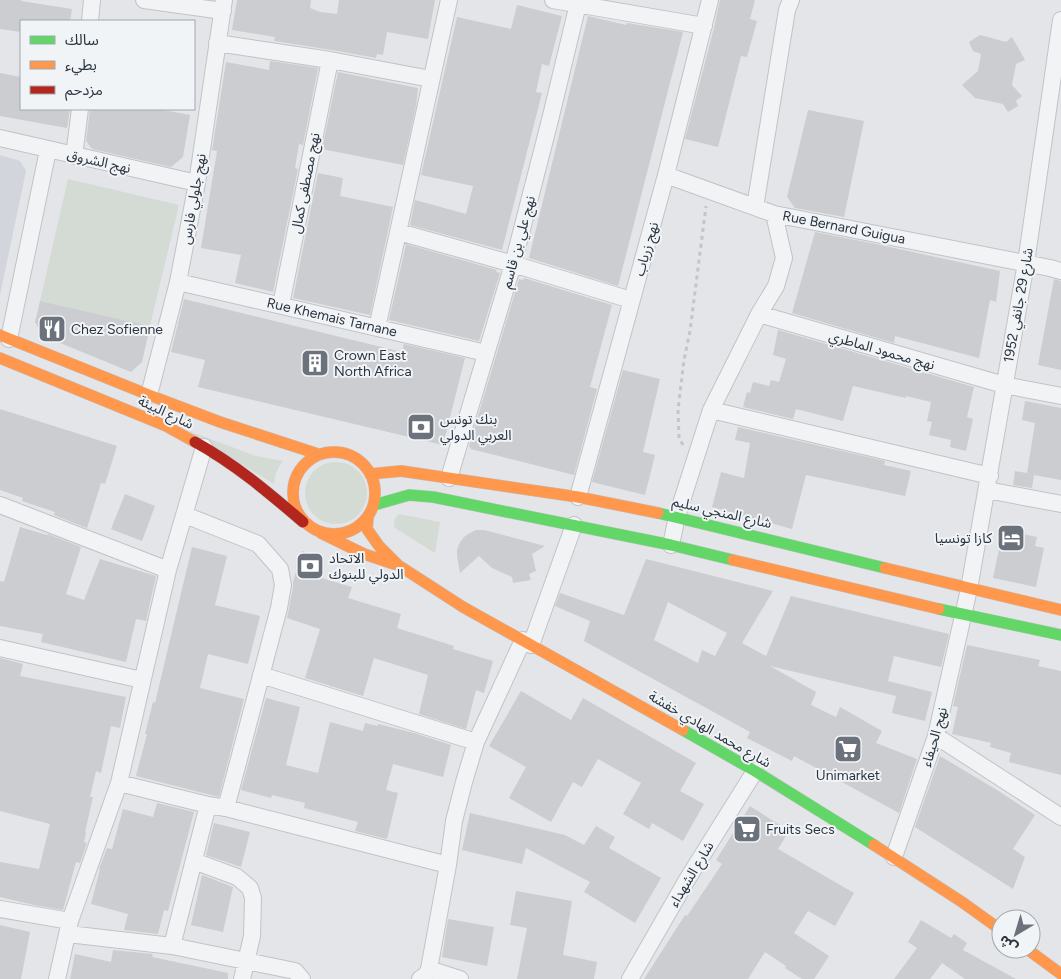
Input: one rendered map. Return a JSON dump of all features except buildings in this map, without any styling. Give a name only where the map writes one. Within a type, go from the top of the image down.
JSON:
[{"type":"main road","name":"شارع البيئة","points":[[5,337],[220,422],[318,454]]},
{"type":"main road","name":"شارع البيئة","points":[[0,358],[166,426],[204,447],[236,468],[264,488],[303,522]]},
{"type":"main road","points":[[333,451],[348,454],[361,462],[370,474],[375,494],[374,504],[368,517],[367,529],[379,546],[398,565],[364,554],[303,522],[295,508],[292,492],[295,476],[304,463],[318,454],[333,451]]},
{"type":"main road","name":"شارع المنجي سليم","points":[[370,474],[401,471],[578,497],[677,516],[1061,610]]},
{"type":"main road","points":[[374,504],[409,495],[433,497],[671,545],[964,615],[1061,635]]},
{"type":"main road","points":[[321,532],[334,534],[347,532],[359,526],[368,517]]},
{"type":"main road","name":"شارع محمد الهادي خفشة","points":[[398,565],[463,607],[755,771],[894,857],[991,923]]},
{"type":"main road","points":[[1039,959],[1055,974]]},
{"type":"street","points":[[90,20],[92,0]]},
{"type":"street","points":[[144,0],[223,6]]},
{"type":"street","points":[[377,328],[449,0]]},
{"type":"street","points":[[553,0],[704,26]]},
{"type":"street","name":"نهج زرياب","points":[[578,497],[666,175],[710,0]]},
{"type":"street","points":[[755,207],[787,10],[791,0]]},
{"type":"street","name":"نهج علي بن قاسم","points":[[449,478],[513,264],[578,4]]},
{"type":"street","name":"نهج جلولي فارس","points":[[149,395],[178,282],[197,183],[223,6]]},
{"type":"street","name":"شارع 29 جانفي 1952","points":[[969,589],[1026,263],[1061,20]]},
{"type":"street","points":[[217,42],[330,60],[431,79]]},
{"type":"street","name":"نهج مصطفى كمال","points":[[281,305],[330,60]]},
{"type":"street","points":[[74,156],[80,110]]},
{"type":"street","name":"نهج الشروق","points":[[0,138],[197,183]]},
{"type":"street","points":[[5,337],[48,150]]},
{"type":"street","name":"Rue Bernard Guigua","points":[[666,175],[774,214],[1061,271]]},
{"type":"street","points":[[671,545],[677,516],[711,410],[759,314],[776,286],[784,258],[774,214]]},
{"type":"street","points":[[398,232],[631,300]]},
{"type":"street","name":"Rue Khemais Tarnane","points":[[178,282],[486,353]]},
{"type":"street","name":"نهج محمود الماطري","points":[[759,314],[1004,385],[1061,396]]},
{"type":"street","points":[[711,410],[1061,504]]},
{"type":"street","points":[[57,979],[69,927],[120,783],[168,570],[204,447]]},
{"type":"street","points":[[1,511],[168,570]]},
{"type":"street","points":[[185,515],[258,544],[280,569],[283,585],[279,608],[226,808]]},
{"type":"street","points":[[460,979],[424,974],[448,865],[454,821],[476,742],[527,643],[574,526]]},
{"type":"street","name":"نهج الحيفاء","points":[[894,857],[936,736],[969,589]]},
{"type":"street","points":[[0,648],[142,680]]},
{"type":"street","points":[[261,675],[476,742]]},
{"type":"street","points":[[936,736],[1061,817]]},
{"type":"street","name":"شارع الشهداء","points":[[630,979],[688,878],[755,771]]},
{"type":"street","points":[[120,783],[448,865]]},
{"type":"street","points":[[172,946],[208,806]]},
{"type":"street","points":[[194,861],[238,878],[250,888],[253,898],[252,936],[242,979]]},
{"type":"street","points":[[0,909],[69,927],[295,971],[302,979]]},
{"type":"path","points":[[693,464],[679,438],[678,410],[708,191]]},
{"type":"shaded area","points":[[0,155],[20,161],[26,171],[0,295]]},
{"type":"shaded area","points":[[68,179],[179,205],[150,326],[40,301]]},
{"type":"shaded area","points":[[186,430],[256,456],[283,461],[279,466],[274,484]]},
{"type":"shaded area","points":[[336,462],[348,464],[358,471],[365,481],[367,493],[365,505],[358,515],[348,522],[336,524],[324,522],[314,515],[307,505],[305,493],[307,481],[314,471],[324,464]]},
{"type":"shaded area","points":[[399,514],[440,522],[435,553],[395,528],[394,520]]},
{"type":"traffic: fast","points":[[374,505],[409,495],[433,497],[671,545],[733,560]]},
{"type":"traffic: fast","points":[[658,513],[885,568]]},
{"type":"traffic: fast","points":[[939,609],[1061,635]]},
{"type":"traffic: fast","points":[[683,730],[755,771],[874,845]]},
{"type":"traffic: slow","points":[[0,335],[220,422],[318,454]]},
{"type":"traffic: slow","points":[[0,358],[166,426],[195,442]]},
{"type":"traffic: slow","points":[[334,452],[350,455],[363,464],[372,477],[375,493],[372,509],[363,522],[350,531],[334,534],[318,531],[305,522],[296,509],[293,493],[296,477],[305,464],[318,455],[334,452]]},
{"type":"traffic: slow","points":[[370,474],[401,471],[578,497],[658,513]]},
{"type":"traffic: slow","points":[[368,517],[367,529],[379,546],[398,565],[463,607],[683,730]]},
{"type":"traffic: slow","points":[[321,533],[364,554],[394,564]]},
{"type":"traffic: slow","points":[[733,560],[939,609]]},
{"type":"traffic: slow","points":[[885,568],[1061,610]]},
{"type":"traffic: slow","points":[[874,845],[991,923]]},
{"type":"traffic: slow","points":[[1041,959],[1061,974]]},
{"type":"traffic: jam","points":[[195,442],[238,469],[303,522]]},
{"type":"place","name":"Chez Sofienne","points":[[52,329]]},
{"type":"place","name":"Crown East North Africa","points":[[315,363]]},
{"type":"place","name":"بنك تونس العربي الدولي","points":[[421,427]]},
{"type":"place","name":"كازا تونسيا","points":[[1011,538]]},
{"type":"place","name":"الاتحاد الدولي للبنوك","points":[[310,566]]},
{"type":"place","name":"Unimarket","points":[[848,749]]},
{"type":"place","name":"Fruits Secs","points":[[747,829]]}]
